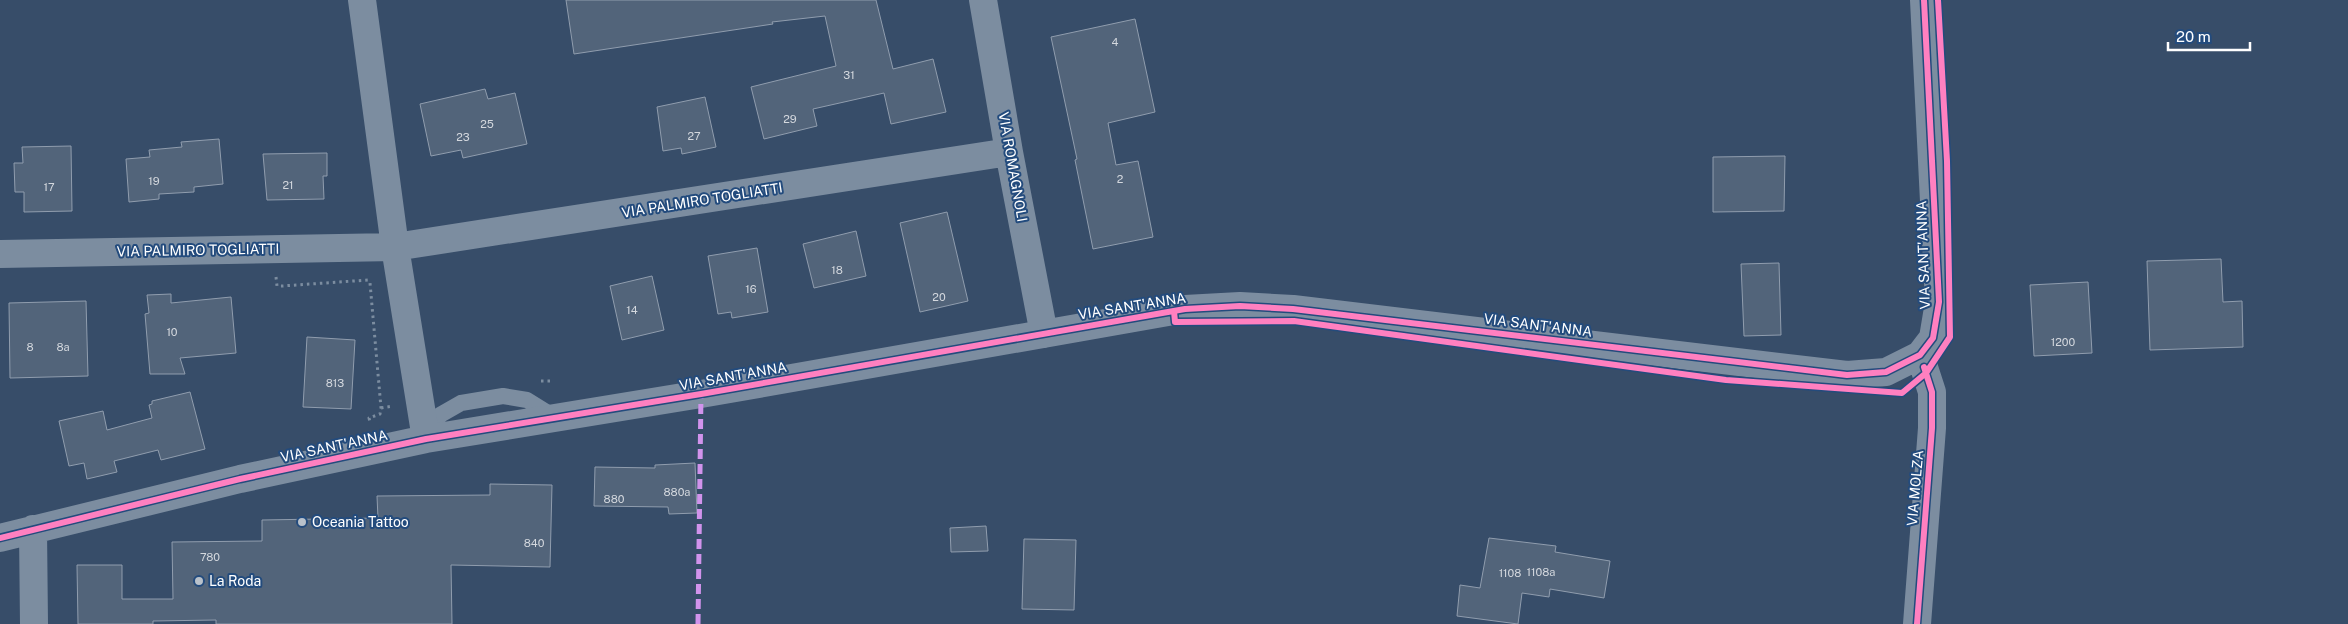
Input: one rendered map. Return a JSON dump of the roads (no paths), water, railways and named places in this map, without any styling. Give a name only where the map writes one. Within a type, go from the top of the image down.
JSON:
[{"type":"street","points":[[362,0],[395,247],[426,438]]},
{"type":"street","name":"VIA ROMAGNOLI","points":[[983,0],[1009,152],[1044,334]]},
{"type":"street","name":"VIA SANT'ANNA","points":[[0,538],[426,438],[556,418],[1185,309],[1240,306],[1293,309],[1847,375],[1886,372],[1920,355],[1933,338],[1939,302],[1924,0]]},
{"type":"street","name":"VIA PALMIRO TOGLIATTI","points":[[0,254],[395,247],[1009,152]]},
{"type":"street","name":"VIA MOLZA","points":[[1917,624],[1932,428],[1932,392],[1920,355]]},
{"type":"street","points":[[33,529],[34,624]]},
{"type":"place","name":"Oceania Tattoo","points":[[302,522]]},
{"type":"place","name":"La Roda","points":[[199,581]]}]
